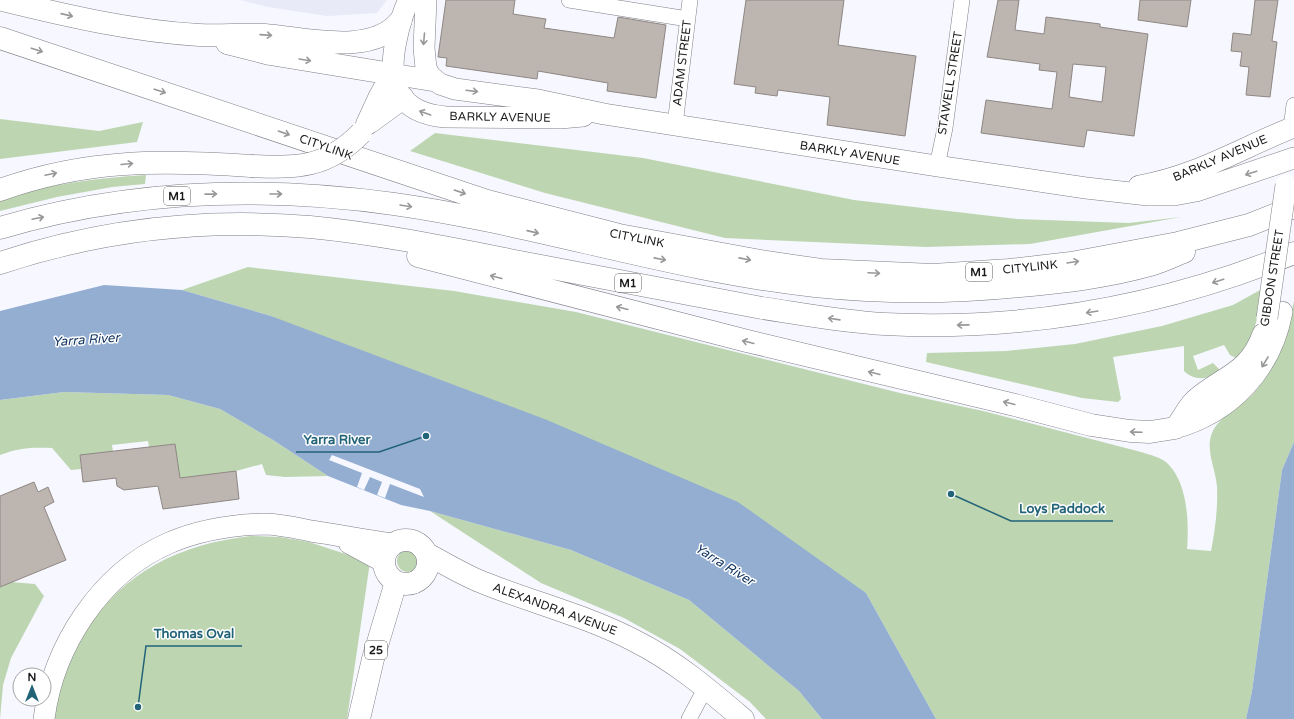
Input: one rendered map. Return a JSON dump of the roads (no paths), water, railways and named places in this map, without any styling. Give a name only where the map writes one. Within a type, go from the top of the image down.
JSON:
[{"type":"main road","points":[[2,0],[109,24],[199,35],[270,54],[392,74]]},
{"type":"main road","points":[[364,128],[392,74],[393,57],[401,20],[409,0]]},
{"type":"main road","points":[[0,190],[46,175],[88,167],[174,162],[292,167],[315,163],[340,152],[364,128],[403,98],[435,81],[429,74],[424,60],[426,0]]},
{"type":"main road","points":[[199,35],[252,34],[351,42],[371,39],[384,34],[401,20]]},
{"type":"main road","name":"CITYLINK","points":[[0,38],[487,201],[619,235],[766,262],[821,270],[875,274],[933,275],[1009,270],[1071,263],[1128,253],[1249,225],[1294,206]]},
{"type":"main road","name":"BARKLY AVENUE","points":[[604,114],[560,118],[440,116],[420,112],[403,98],[396,87],[392,74],[435,81],[446,88],[538,100],[604,114],[1097,190],[1148,195],[1185,194],[1291,159]]},
{"type":"main road","name":"BARKLY AVENUE","points":[[1097,190],[1134,187],[1172,179],[1205,167],[1293,127]]},
{"type":"main road","name":"GIBDON STREET","points":[[1275,315],[1286,185],[1291,159],[1293,127]]},
{"type":"main road","name":"M1","points":[[0,228],[28,220],[76,210],[164,196],[207,194],[287,194],[333,197],[395,204],[452,214],[651,257],[768,279],[820,286],[915,292],[987,289],[1051,283],[1104,275],[1152,265],[1249,225]]},
{"type":"main road","name":"M1","points":[[0,263],[68,243],[158,228],[239,224],[310,227],[364,234],[448,248],[762,308],[842,320],[926,326],[1002,324],[1055,318],[1136,304],[1220,281],[1294,253]]},
{"type":"main road","points":[[310,227],[747,341],[1015,405],[1091,425],[1130,432],[1150,432],[1174,428]]},
{"type":"main road","name":"GIBDON STREET","points":[[1174,428],[1212,413],[1230,400],[1242,379],[1247,362],[1257,348],[1275,315],[1294,232]]},
{"type":"main road","name":"GIBDON STREET","points":[[1174,428],[1191,404],[1206,392],[1242,379]]},
{"type":"main road","points":[[1206,392],[1220,399],[1230,400]]},
{"type":"main road","points":[[44,719],[53,678],[64,649],[78,624],[92,604],[123,573],[144,557],[168,544],[227,526],[266,524],[334,534],[388,553]]},
{"type":"main road","points":[[412,540],[419,543],[426,564],[418,581],[411,584],[396,582],[387,574],[388,553],[398,541],[412,540]]},
{"type":"main road","name":"ALEXANDRA AVENUE","points":[[426,564],[600,624],[636,641],[667,659],[706,687],[743,719]]},
{"type":"main road","name":"25","points":[[358,719],[373,659],[396,582]]},
{"type":"street","points":[[569,0],[688,20]]},
{"type":"street","name":"ADAM STREET","points":[[675,125],[690,0]]},
{"type":"street","name":"STAWELL STREET","points":[[937,166],[945,128],[962,0]]},
{"type":"street","name":"GIBDON STREET","points":[[1293,127],[1294,106]]},
{"type":"street","points":[[689,719],[706,687]]},
{"type":"water","points":[[104,285],[182,290],[271,316],[547,420],[738,502],[866,593],[936,719],[822,719],[799,691],[689,600],[571,550],[430,511],[401,505],[328,476],[273,440],[220,409],[168,395],[64,392],[0,400],[0,311]]},
{"type":"water","points":[[1294,442],[1294,719],[1246,719],[1252,691],[1282,470]]},
{"type":"place","name":"Yarra River","points":[[426,436]]},
{"type":"place","name":"Loys Paddock","points":[[951,494]]},
{"type":"place","name":"Thomas Oval","points":[[138,707]]}]
